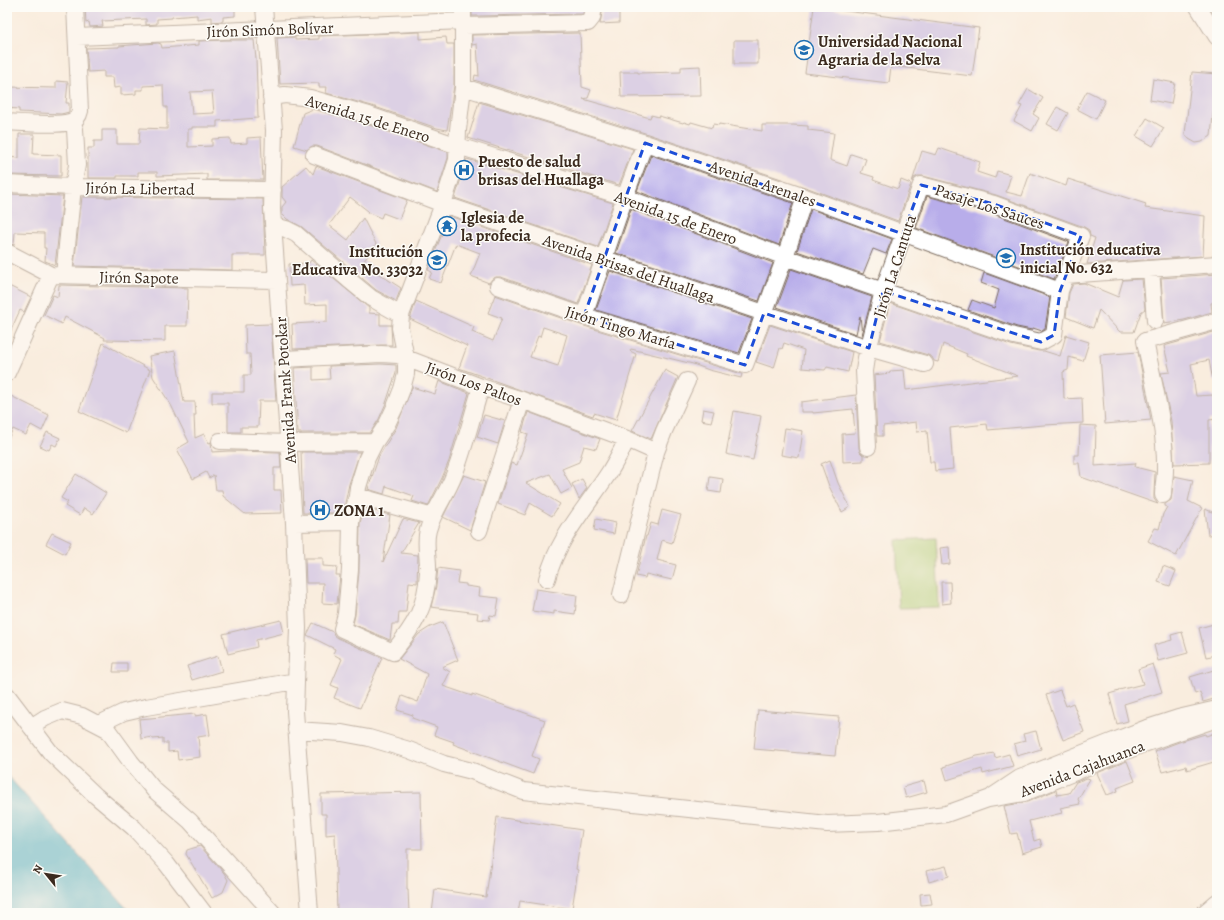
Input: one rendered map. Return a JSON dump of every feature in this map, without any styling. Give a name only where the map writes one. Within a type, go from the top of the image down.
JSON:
[{"type":"street","points":[[7,122],[62,123],[72,121],[79,116],[75,7]]},
{"type":"street","name":"Avenida Frank Potokar","points":[[264,7],[275,152],[272,209],[284,359],[294,523],[298,628],[295,711],[310,913]]},
{"type":"street","points":[[1198,7],[1217,37]]},
{"type":"street","name":"Jirón Simón Bolívar","points":[[77,37],[266,29],[463,18],[588,23],[593,13]]},
{"type":"street","points":[[463,18],[463,88],[458,130],[457,160],[443,204],[401,315],[400,328],[406,358],[406,374],[402,389],[387,424],[375,442],[361,474],[351,522],[350,570],[346,614],[342,630],[394,652],[416,621],[424,603],[428,571],[426,552],[428,531],[432,517],[448,490],[454,475],[481,387]]},
{"type":"street","name":"Avenida Arenales","points":[[463,88],[645,143],[805,197],[1060,291]]},
{"type":"street","name":"Avenida 15 de Enero","points":[[271,97],[285,95],[310,98],[369,115],[458,146],[625,197],[785,257],[1014,336],[1041,342],[1054,335],[1060,291]]},
{"type":"street","points":[[7,373],[58,275],[77,165],[75,129],[72,121]]},
{"type":"street","points":[[584,316],[645,143]]},
{"type":"street","name":"Avenida Brisas del Huallaga","points":[[314,155],[443,204],[603,259],[869,348],[925,364]]},
{"type":"street","name":"Jirón La Libertad","points":[[7,184],[72,187],[273,190]]},
{"type":"street","name":"Jirón La Cantuta","points":[[868,447],[864,378],[869,348],[883,291],[921,185]]},
{"type":"street","name":"Pasaje Los Sauces","points":[[921,185],[994,204],[1081,236],[1066,275]]},
{"type":"street","points":[[764,313],[805,197]]},
{"type":"street","points":[[274,226],[286,229],[296,234],[371,298],[401,315]]},
{"type":"street","name":"Jirón Sapote","points":[[7,252],[41,271],[58,275],[277,280]]},
{"type":"street","points":[[1060,291],[1066,275],[1217,264]]},
{"type":"street","points":[[1151,269],[1155,321]]},
{"type":"street","name":"Jirón Tingo María","points":[[498,286],[584,316],[745,365],[764,313]]},
{"type":"street","points":[[1163,495],[1165,470],[1164,449],[1158,407],[1144,341],[1217,321]]},
{"type":"street","name":"Jirón Los Paltos","points":[[284,359],[381,354],[398,355],[481,387],[522,400],[627,439],[656,452]]},
{"type":"street","points":[[621,595],[656,452],[687,381]]},
{"type":"street","points":[[479,531],[522,400]]},
{"type":"street","points":[[547,579],[550,568],[567,532],[610,472],[627,439]]},
{"type":"street","points":[[220,441],[289,443],[375,442]]},
{"type":"street","points":[[357,496],[432,517]]},
{"type":"street","points":[[294,523],[351,522]]},
{"type":"street","points":[[99,724],[124,712],[146,707],[296,681]]},
{"type":"street","points":[[7,695],[51,753],[152,846],[204,913]]},
{"type":"street","points":[[988,799],[1020,778],[1054,764],[1147,728],[1178,718],[1217,709]]},
{"type":"street","points":[[32,727],[45,718],[62,711],[82,716],[107,729],[154,790],[190,821],[273,913]]},
{"type":"street","name":"Avenida Cajahuanca","points":[[296,730],[342,733],[369,738],[444,764],[472,771],[523,792],[827,824],[878,822],[946,814],[988,799],[1024,793],[1141,745],[1217,720]]},
{"type":"street","points":[[1204,913],[1217,902]]},
{"type":"highlighted area","points":[[645,143],[903,234],[921,185],[994,204],[1081,236],[1060,291],[1054,335],[1041,342],[883,291],[869,348],[764,313],[745,365],[584,316]]},
{"type":"green space","points":[[936,538],[939,607],[899,608],[896,540]]},
{"type":"water","points":[[7,775],[122,903],[131,913],[7,913]]},
{"type":"building","points":[[85,7],[235,7],[235,16],[223,17],[223,21],[212,22],[212,17],[197,19],[197,15],[172,17],[157,19],[157,24],[146,25],[146,19],[102,21],[103,26],[90,27],[89,22],[86,23]]},
{"type":"building","points":[[472,7],[584,7],[583,14],[472,16]]},
{"type":"building","points":[[603,7],[619,7],[619,23],[600,24]]},
{"type":"building","points":[[814,7],[979,28],[972,76],[891,66],[889,83],[805,73]]},
{"type":"building","points":[[420,32],[420,39],[446,37],[447,44],[454,44],[454,86],[447,130],[326,93],[327,87],[319,87],[319,83],[280,84],[277,38],[295,37],[295,40],[319,39],[319,36]]},
{"type":"building","points":[[580,33],[582,87],[591,90],[588,98],[583,99],[650,118],[651,115],[659,116],[683,123],[690,124],[691,122],[712,128],[713,124],[719,124],[762,131],[762,125],[793,125],[808,126],[808,130],[834,133],[830,160],[847,166],[851,154],[866,159],[861,173],[874,177],[873,180],[898,189],[901,180],[911,184],[898,221],[808,188],[648,134],[474,80],[475,75],[479,76],[477,44],[472,45],[472,35]]},
{"type":"building","points":[[254,40],[258,118],[217,121],[217,127],[192,127],[192,129],[188,129],[188,147],[212,146],[212,139],[230,138],[231,144],[247,143],[247,138],[261,137],[263,180],[207,180],[207,174],[157,176],[157,172],[138,172],[138,176],[117,176],[117,178],[88,178],[88,148],[94,148],[94,141],[102,141],[102,130],[117,130],[117,144],[139,144],[140,128],[167,129],[167,107],[164,107],[163,85],[143,86],[143,90],[136,90],[136,94],[121,95],[121,87],[114,88],[113,77],[104,77],[104,71],[88,72],[86,48],[119,47],[158,43],[161,44],[162,48],[199,45],[199,41]],"holes":[[[212,91],[214,113],[192,114],[190,92]]]},
{"type":"building","points":[[734,40],[758,40],[758,64],[734,64]]},
{"type":"building","points":[[700,66],[701,96],[621,97],[620,72],[681,72],[681,67]]},
{"type":"building","points":[[1192,72],[1217,74],[1211,136],[1202,142],[1196,143],[1189,139],[1185,134]]},
{"type":"building","points":[[1153,79],[1175,83],[1171,104],[1150,100]]},
{"type":"building","points":[[56,81],[68,82],[66,103],[69,103],[69,112],[61,114],[19,112],[19,109],[7,108],[7,87],[56,88]]},
{"type":"building","points":[[1028,89],[1043,98],[1033,114],[1039,118],[1032,131],[1014,121],[1022,106],[1019,105]]},
{"type":"building","points":[[1087,91],[1105,100],[1096,119],[1077,109]]},
{"type":"building","points":[[479,102],[633,149],[619,185],[468,138]]},
{"type":"building","points":[[1057,107],[1068,113],[1058,130],[1047,124]]},
{"type":"building","points":[[313,109],[366,124],[448,152],[448,158],[437,192],[317,146],[312,146],[307,150],[294,146],[303,113]]},
{"type":"building","points":[[1147,118],[1164,128],[1153,146],[1136,136]]},
{"type":"building","points":[[19,134],[34,134],[33,154],[61,155],[61,176],[7,175],[7,157],[19,158]]},
{"type":"building","points":[[939,148],[980,162],[977,172],[995,178],[997,171],[1011,175],[1006,192],[1022,196],[1030,173],[1066,186],[1068,179],[1146,204],[1145,208],[1205,216],[1203,256],[1087,264],[1095,238],[1090,236],[1089,230],[1084,227],[996,195],[923,176],[914,178],[912,182],[922,151],[936,155]]},
{"type":"building","points":[[651,155],[793,203],[779,245],[637,191]]},
{"type":"building","points":[[467,159],[613,203],[598,247],[455,198]]},
{"type":"building","points":[[306,166],[313,174],[316,166],[407,200],[399,219],[383,213],[381,218],[367,212],[368,211],[350,197],[329,225],[348,240],[363,218],[376,244],[364,261],[378,270],[376,272],[401,288],[396,301],[376,290],[302,227],[287,219],[282,214],[282,207],[286,202],[282,197],[282,187]]},
{"type":"building","points":[[7,194],[63,196],[55,265],[45,261],[46,248],[44,248],[44,233],[15,232],[14,245],[7,243]]},
{"type":"building","points":[[927,196],[991,213],[1069,242],[1054,279],[916,228]]},
{"type":"building","points":[[82,197],[263,199],[265,255],[232,255],[232,270],[74,266]]},
{"type":"building","points":[[631,209],[773,263],[759,301],[616,253]]},
{"type":"building","points":[[811,209],[892,239],[886,254],[873,249],[863,274],[797,251]]},
{"type":"building","points":[[449,216],[592,265],[578,304],[501,277],[492,279],[489,283],[471,276],[480,253],[456,244],[441,283],[429,279],[432,272],[428,270]]},
{"type":"building","points":[[311,260],[369,308],[369,313],[380,314],[380,325],[391,325],[392,345],[293,349],[292,324],[327,322],[327,304],[305,305],[304,285],[290,286],[289,264],[309,263]]},
{"type":"building","points":[[791,269],[872,297],[862,335],[860,316],[856,334],[777,307]]},
{"type":"building","points":[[610,271],[752,319],[739,353],[596,310]]},
{"type":"building","points":[[984,273],[1050,297],[1045,329],[1042,331],[1033,328],[1032,330],[1017,327],[968,310],[972,300],[994,308],[999,290],[981,283]]},
{"type":"building","points":[[1217,274],[1217,302],[1211,303],[1212,312],[1184,320],[1164,323],[1161,278]]},
{"type":"building","points":[[1142,279],[1145,309],[1141,312],[1134,332],[1120,332],[1099,310],[1093,328],[1066,317],[1069,293],[1073,284],[1084,283],[1118,297],[1123,280]]},
{"type":"building","points":[[7,285],[31,297],[24,312],[20,310],[7,339]]},
{"type":"building","points":[[59,285],[188,288],[187,326],[165,326],[165,341],[104,340],[105,338],[65,317],[62,324],[44,315],[53,295],[58,297]]},
{"type":"building","points":[[495,295],[581,325],[742,374],[741,378],[709,370],[693,364],[631,349],[630,351],[636,354],[616,420],[594,413],[593,416],[459,368],[467,346],[410,319],[416,301],[474,327],[472,332],[493,341],[502,318],[488,313]],"holes":[[[543,327],[567,335],[558,366],[530,357],[538,336],[540,337]]]},
{"type":"building","points":[[890,303],[1011,345],[1044,351],[1060,356],[1066,335],[1089,342],[1083,361],[1069,357],[1068,370],[1063,372],[1064,399],[1082,398],[1083,423],[988,430],[987,424],[950,428],[953,469],[935,471],[934,462],[930,462],[927,431],[917,432],[916,422],[883,426],[883,436],[877,436],[874,375],[890,373],[890,371],[904,370],[906,390],[1018,376],[966,356],[967,354],[943,344],[938,362],[934,361],[932,357],[928,355],[880,341]]},
{"type":"building","points":[[271,324],[276,401],[259,401],[258,427],[241,427],[241,432],[228,432],[228,403],[212,403],[212,392],[244,392],[244,375],[251,375],[250,354],[246,354],[245,325]]},
{"type":"building","points":[[770,325],[852,352],[848,372],[827,367],[825,370],[802,368],[804,350],[784,343],[782,349],[780,348],[774,368],[756,362]]},
{"type":"building","points":[[1217,331],[1217,380],[1213,381],[1209,360],[1191,364],[1196,396],[1213,395],[1217,419],[1209,420],[1209,463],[1174,464],[1171,421],[1161,373],[1170,372],[1164,346]]},
{"type":"building","points":[[103,343],[150,370],[126,433],[79,411]]},
{"type":"building","points":[[175,351],[184,402],[195,402],[195,438],[204,434],[209,443],[211,442],[212,452],[280,452],[281,468],[274,468],[274,490],[281,490],[282,513],[245,514],[223,496],[222,490],[216,490],[214,475],[209,478],[206,472],[193,479],[177,449],[189,442],[171,405],[153,377],[149,356]]},
{"type":"building","points":[[1138,352],[1151,420],[1105,424],[1100,355]]},
{"type":"building","points":[[381,364],[396,365],[396,373],[386,403],[379,419],[370,433],[298,433],[294,368],[313,367],[313,380],[330,379],[329,366]]},
{"type":"building","points":[[665,370],[678,377],[651,439],[632,431]]},
{"type":"building","points":[[439,381],[469,393],[449,461],[428,506],[412,501],[414,496],[386,486],[384,494],[368,489],[379,456],[396,428],[412,387],[435,394]]},
{"type":"building","points":[[7,394],[49,415],[42,431],[31,425],[26,435],[13,429],[7,441]]},
{"type":"building","points":[[856,395],[859,448],[863,455],[863,461],[843,462],[842,434],[855,433],[853,409],[813,413],[801,412],[801,402]]},
{"type":"building","points":[[703,409],[714,411],[711,422],[701,420]]},
{"type":"building","points":[[734,411],[761,416],[753,460],[726,454]]},
{"type":"building","points":[[528,412],[600,439],[596,449],[584,446],[579,462],[562,469],[572,488],[561,494],[550,474],[526,483],[560,504],[552,516],[530,503],[525,515],[498,504],[511,463],[517,465],[528,434],[522,432]]},
{"type":"building","points":[[484,415],[505,421],[498,444],[477,437]]},
{"type":"building","points":[[1080,425],[1096,426],[1095,466],[1136,463],[1135,467],[1155,472],[1154,499],[1158,504],[1081,477],[1079,463],[1074,463],[1074,455],[1079,455]]},
{"type":"building","points":[[785,428],[803,431],[799,458],[781,455]]},
{"type":"building","points":[[47,432],[60,438],[56,446],[52,444],[49,450],[40,446]]},
{"type":"building","points":[[301,452],[360,452],[349,484],[343,513],[303,513]]},
{"type":"building","points":[[830,460],[838,483],[850,507],[842,512],[829,486],[821,464]]},
{"type":"building","points":[[76,474],[106,493],[93,514],[84,508],[80,515],[65,506],[68,502],[61,498]]},
{"type":"building","points":[[464,475],[485,482],[470,530],[443,517]]},
{"type":"building","points":[[1174,476],[1193,480],[1188,501],[1202,508],[1176,556],[1148,541],[1155,528],[1159,529],[1163,514],[1167,507],[1165,504],[1171,500]]},
{"type":"building","points":[[710,477],[723,479],[721,493],[708,491]]},
{"type":"building","points":[[582,479],[587,488],[579,499],[572,484]]},
{"type":"building","points":[[364,508],[390,515],[383,562],[403,519],[419,523],[401,553],[418,555],[417,583],[409,582],[406,612],[399,612],[398,624],[392,624],[390,640],[353,624],[359,571],[360,523]]},
{"type":"building","points":[[1205,509],[1217,514],[1217,534],[1208,535]]},
{"type":"building","points":[[662,510],[681,515],[672,543],[662,540],[657,560],[676,565],[672,580],[646,574],[645,578],[636,576],[646,536],[651,523],[658,525]]},
{"type":"building","points":[[596,519],[616,523],[614,534],[594,530]]},
{"type":"building","points":[[52,533],[71,542],[65,554],[46,544]]},
{"type":"building","points":[[949,547],[950,564],[942,565],[940,548]]},
{"type":"building","points":[[305,558],[323,558],[323,566],[337,567],[336,575],[340,575],[337,604],[322,603],[323,583],[306,583]]},
{"type":"building","points":[[1163,566],[1176,571],[1170,586],[1158,582]]},
{"type":"building","points":[[438,568],[459,571],[457,583],[480,588],[479,596],[499,598],[496,616],[490,615],[489,620],[477,619],[478,613],[431,607],[436,586]]},
{"type":"building","points":[[941,582],[950,582],[951,603],[942,604]]},
{"type":"building","points":[[536,589],[577,595],[575,614],[554,611],[554,614],[532,611]]},
{"type":"building","points":[[281,620],[284,633],[256,640],[257,647],[228,654],[223,634]]},
{"type":"building","points":[[443,622],[458,660],[442,667],[450,672],[443,686],[472,696],[472,694],[545,720],[532,756],[539,759],[533,774],[453,744],[454,742],[434,735],[437,727],[412,718],[413,715],[397,710],[402,696],[418,702],[427,674],[399,659],[419,634],[430,627]]},
{"type":"building","points":[[313,623],[333,632],[338,638],[382,658],[360,708],[334,698],[338,688],[331,685],[342,659],[333,654],[335,649],[307,635]]},
{"type":"building","points":[[1217,623],[1217,655],[1206,657],[1199,628]]},
{"type":"building","points":[[1182,632],[1188,653],[1158,661],[1154,645],[1172,640],[1171,635]]},
{"type":"building","points":[[218,656],[222,671],[192,680],[187,666]]},
{"type":"building","points":[[114,663],[127,663],[127,672],[113,672]]},
{"type":"building","points":[[1153,664],[1162,692],[1124,704],[1128,721],[1117,724],[1109,694],[1143,684],[1138,669]]},
{"type":"building","points":[[1217,669],[1217,698],[1203,702],[1200,692],[1195,694],[1190,677]]},
{"type":"building","points":[[1060,690],[1066,706],[1073,703],[1084,732],[1063,740],[1046,695]]},
{"type":"building","points":[[758,710],[839,717],[835,756],[754,749]]},
{"type":"building","points":[[195,714],[195,716],[207,714],[210,735],[198,737],[200,757],[178,760],[177,751],[168,752],[168,743],[163,743],[163,738],[153,739],[152,737],[141,739],[139,719]]},
{"type":"building","points":[[1036,731],[1041,749],[1017,756],[1014,744],[1025,741],[1023,734]]},
{"type":"building","points":[[1217,732],[1217,761],[1187,770],[1186,766],[1162,772],[1155,751],[1205,734],[1206,736]]},
{"type":"building","points":[[994,753],[995,758],[1009,754],[1013,766],[983,774],[982,769],[947,780],[943,767],[977,756]]},
{"type":"building","points":[[1127,761],[1135,781],[1117,788],[1118,791],[1107,795],[1097,773]]},
{"type":"building","points":[[1087,778],[1090,779],[1078,799],[1080,804],[1060,808],[1062,813],[1029,821],[1034,841],[1040,839],[1042,847],[1022,853],[1017,833],[1011,834],[1004,806],[1027,802],[1056,790],[1057,795],[1069,793],[1076,782]]},
{"type":"building","points":[[924,781],[927,792],[906,798],[903,787]]},
{"type":"building","points":[[421,792],[422,849],[407,849],[407,889],[409,913],[337,913],[335,834],[326,835],[326,814],[321,814],[321,794]]},
{"type":"building","points":[[497,817],[582,830],[572,909],[520,901],[518,913],[432,913],[435,889],[486,897]]},
{"type":"building","points":[[200,846],[224,873],[228,880],[223,892],[212,898],[186,854],[187,850]]},
{"type":"building","points":[[946,866],[949,876],[929,882],[926,871]]},
{"type":"building","points":[[930,893],[932,904],[921,905],[920,894]]},
{"type":"place","name":"Universidad Nacional Agraria de la Selva","points":[[804,50]]},
{"type":"place","name":"Puesto de salud brisas del Huallaga","points":[[464,170]]},
{"type":"place","name":"Iglesia de la profecia","points":[[447,226]]},
{"type":"place","name":"Institución educativa inicial No. 632","points":[[1006,258]]},
{"type":"place","name":"Institución Educativa No. 33032","points":[[437,260]]},
{"type":"place","name":"ZONA 1","points":[[320,510]]}]
